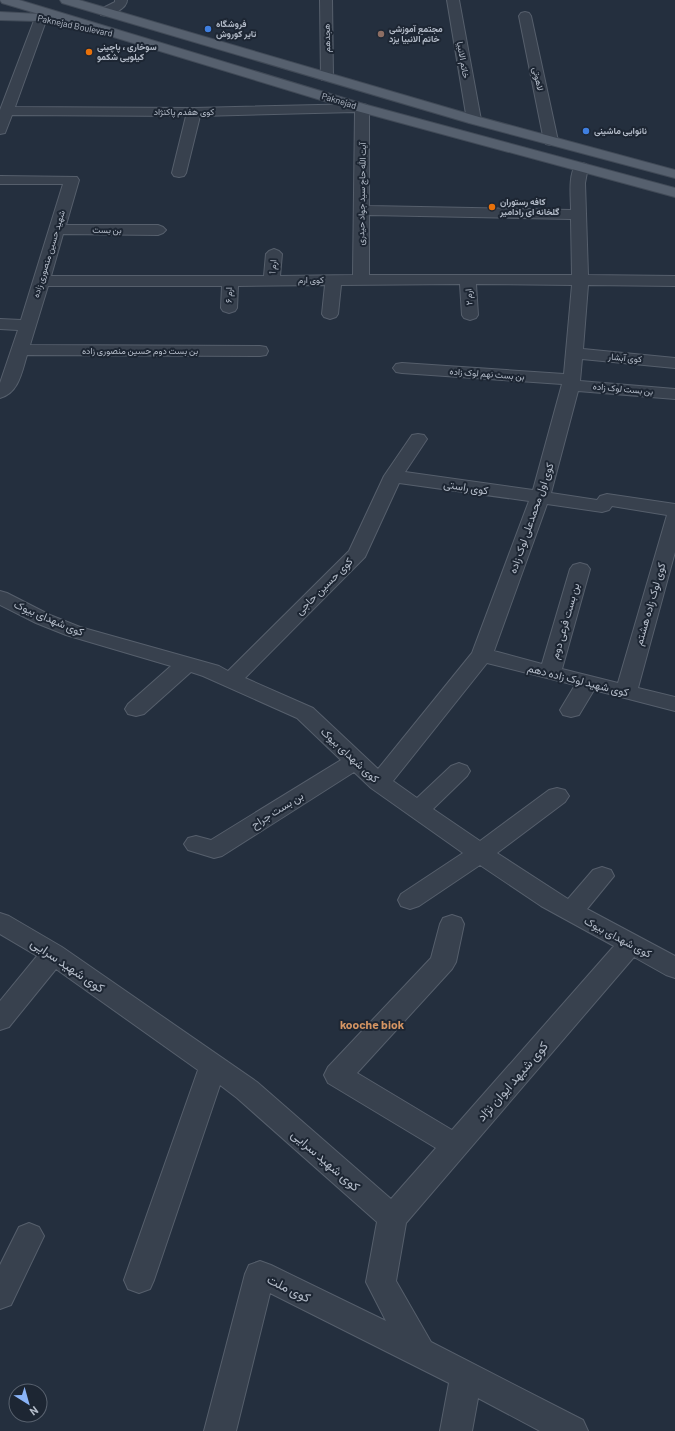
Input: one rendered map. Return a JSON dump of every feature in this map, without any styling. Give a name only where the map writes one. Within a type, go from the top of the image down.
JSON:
[{"type":"main road","name":"Paknejad","points":[[6,0],[362,108],[675,193]]},
{"type":"main road","name":"Paknejad","points":[[66,0],[474,120],[675,174]]},
{"type":"main road","name":"Paknejad Boulevard","points":[[0,16],[41,18],[125,36]]},
{"type":"street","points":[[105,12],[121,4],[120,0]]},
{"type":"street","name":"هجدهم","points":[[326,0],[327,77]]},
{"type":"street","name":"خاتم الانبیا","points":[[453,0],[474,120]]},
{"type":"street","name":"لاهوتی","points":[[525,16],[551,141]]},
{"type":"street","points":[[0,130],[41,18]]},
{"type":"street","name":"کوی هفدم پاکنژاد","points":[[6,111],[194,112],[362,108]]},
{"type":"street","name":"آیت الله حاج سید جواد حیدری","points":[[361,280],[362,108]]},
{"type":"street","points":[[180,173],[194,112]]},
{"type":"street","name":"کوی اول محمدعلی لوک زاده","points":[[379,782],[482,655],[540,498],[572,382],[580,282],[578,183],[581,167]]},
{"type":"street","name":"شهید حسین منصوری زاده","points":[[0,180],[72,180],[10,383],[0,394]]},
{"type":"street","points":[[362,210],[579,215]]},
{"type":"street","name":"بن بست","points":[[56,229],[158,230]]},
{"type":"street","name":"ارم 1","points":[[272,280],[274,254]]},
{"type":"street","name":"کوی ارم","points":[[42,281],[468,279],[580,282],[675,281]]},
{"type":"street","name":"ارم ۲","points":[[468,279],[470,315]]},
{"type":"street","points":[[330,314],[333,280]]},
{"type":"street","name":"ارم ۶","points":[[229,308],[230,281]]},
{"type":"street","points":[[0,324],[28,325]]},
{"type":"street","name":"بن بست دوم حسین منصوری زاده","points":[[21,350],[260,351]]},
{"type":"street","name":"کوی آبشار","points":[[575,353],[675,363]]},
{"type":"street","name":"بن بست نهم لوک زاده","points":[[402,368],[572,382]]},
{"type":"street","name":"بن بست لوک زاده","points":[[572,382],[675,394]]},
{"type":"street","name":"کوی حسین حاجی","points":[[231,680],[358,553],[392,476],[418,439]]},
{"type":"street","name":"کوی راستی","points":[[392,476],[540,498]]},
{"type":"street","points":[[540,498],[602,506],[607,500],[675,510]]},
{"type":"street","name":"کوی لوک زاده هشتم","points":[[626,692],[675,517]]},
{"type":"street","name":"بن بست فرعی دوم","points":[[550,673],[580,568]]},
{"type":"street","name":"کوی شهدای بیوک","points":[[0,597],[43,619],[73,630],[212,671],[305,713],[379,782],[418,810],[550,900],[631,944],[674,965]]},
{"type":"street","name":"کوی شهید لوک زاده دهم","points":[[482,655],[675,704]]},
{"type":"street","points":[[136,709],[187,664]]},
{"type":"street","points":[[571,710],[588,682]]},
{"type":"street","name":"بن بست جراح","points":[[196,844],[214,850],[356,761]]},
{"type":"street","points":[[418,810],[459,771]]},
{"type":"street","points":[[410,900],[480,852],[557,796]]},
{"type":"street","points":[[571,912],[602,876]]},
{"type":"street","name":"کوی شهید سرایی","points":[[0,922],[53,954],[247,1090],[392,1218]]},
{"type":"street","points":[[452,924],[443,962],[338,1075],[456,1146]]},
{"type":"street","name":"کوی شیهد ایوان نژاد","points":[[392,1218],[631,944]]},
{"type":"street","points":[[0,1020],[53,954]]},
{"type":"street","points":[[139,1280],[213,1066]]},
{"type":"street","points":[[392,1218],[381,1282],[420,1352],[572,1431]]},
{"type":"street","points":[[0,1296],[29,1236]]},
{"type":"street","name":"کوی ملت","points":[[220,1431],[260,1274],[420,1352]]},
{"type":"street","points":[[456,1431],[466,1376]]},
{"type":"place","name":"فروشگاه تایر کوروش","points":[[208,29]]},
{"type":"place","name":"مجتمع آموزشی خاتم الانبیا یزد","points":[[381,34]]},
{"type":"place","name":"سوخاری ، پاچینی کیلویی شکمو","points":[[89,52]]},
{"type":"place","name":"نانوایی ماشینی","points":[[586,131]]},
{"type":"place","name":"کافه رستوران گلخانه ای رادامیر","points":[[492,207]]},
{"type":"district","name":"kooche biok","points":[[372,1025]]}]
